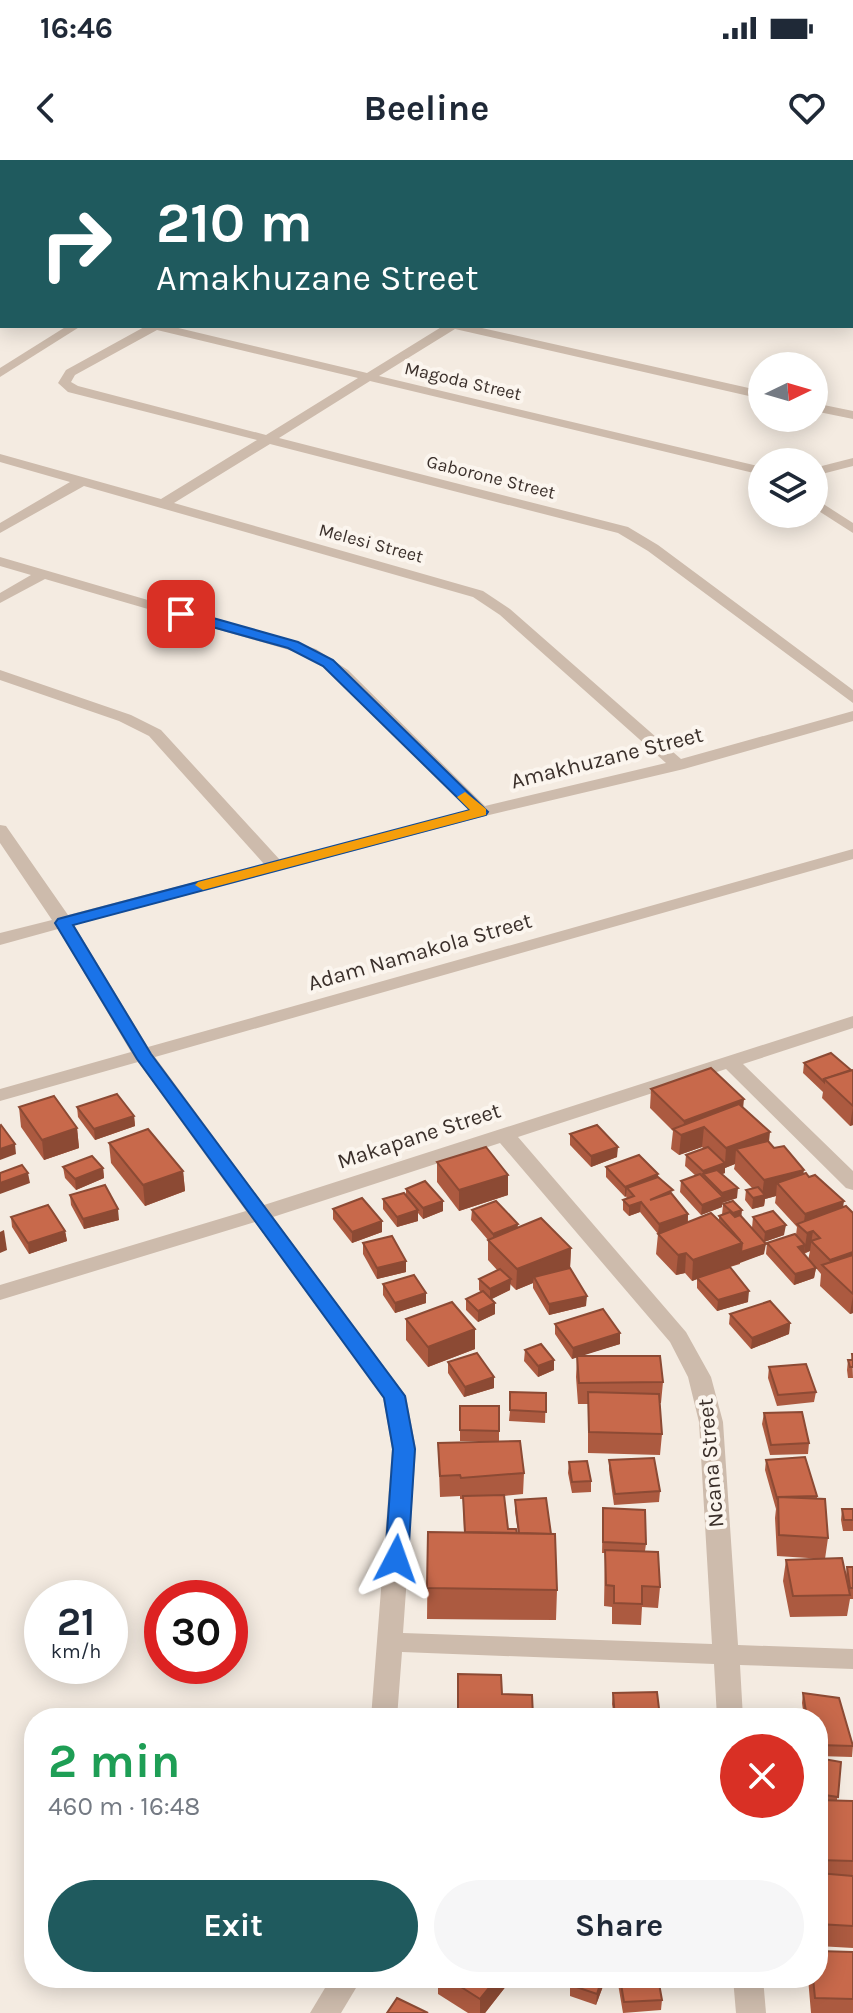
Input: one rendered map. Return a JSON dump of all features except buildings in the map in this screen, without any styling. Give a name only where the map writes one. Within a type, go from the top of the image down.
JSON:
[{"type":"street","points":[[1,370],[72,328]]},
{"type":"street","name":"Gaborone Street","points":[[151,328],[70,373],[64,383],[73,389],[623,530],[653,548],[853,698]]},
{"type":"street","name":"Magoda Street","points":[[163,328],[748,468]]},
{"type":"street","points":[[160,506],[448,328]]},
{"type":"street","points":[[466,328],[748,392]]},
{"type":"street","points":[[828,410],[853,415]]},
{"type":"street","name":"Melesi Street","points":[[0,458],[478,594],[505,612],[678,765]]},
{"type":"street","points":[[828,468],[853,462]]},
{"type":"street","points":[[0,529],[81,482]]},
{"type":"street","points":[[828,512],[853,529]]},
{"type":"street","points":[[0,561],[311,652],[342,673],[481,812]]},
{"type":"street","points":[[0,599],[42,574]]},
{"type":"street","points":[[0,675],[125,718],[155,733],[276,866]]},
{"type":"street","name":"Amakhuzane Street","points":[[0,939],[481,812],[678,765],[853,716]]},
{"type":"street","points":[[0,830],[64,923],[143,1055],[394,1396],[404,1449],[385,1708]]},
{"type":"street","name":"Adam Namakola Street","points":[[0,1095],[853,854]]},
{"type":"street","name":"Makapane Street","points":[[0,1293],[262,1213],[853,1022]]},
{"type":"street","points":[[729,1061],[853,1183]]},
{"type":"street","name":"Ncana Street","points":[[504,1134],[678,1337],[693,1359],[708,1401],[711,1422],[729,1708]]},
{"type":"street","points":[[390,1642],[853,1659]]},
{"type":"street","points":[[325,2013],[341,1988]]},
{"type":"street","points":[[749,1988],[751,2013]]},
{"type":"slow traffic","points":[[203,885],[481,812],[465,797]]},
{"type":"route","points":[[181,614],[293,645],[328,663],[342,673],[481,812],[64,923],[143,1055],[394,1396],[401,1420],[404,1449],[396,1559]]}]
